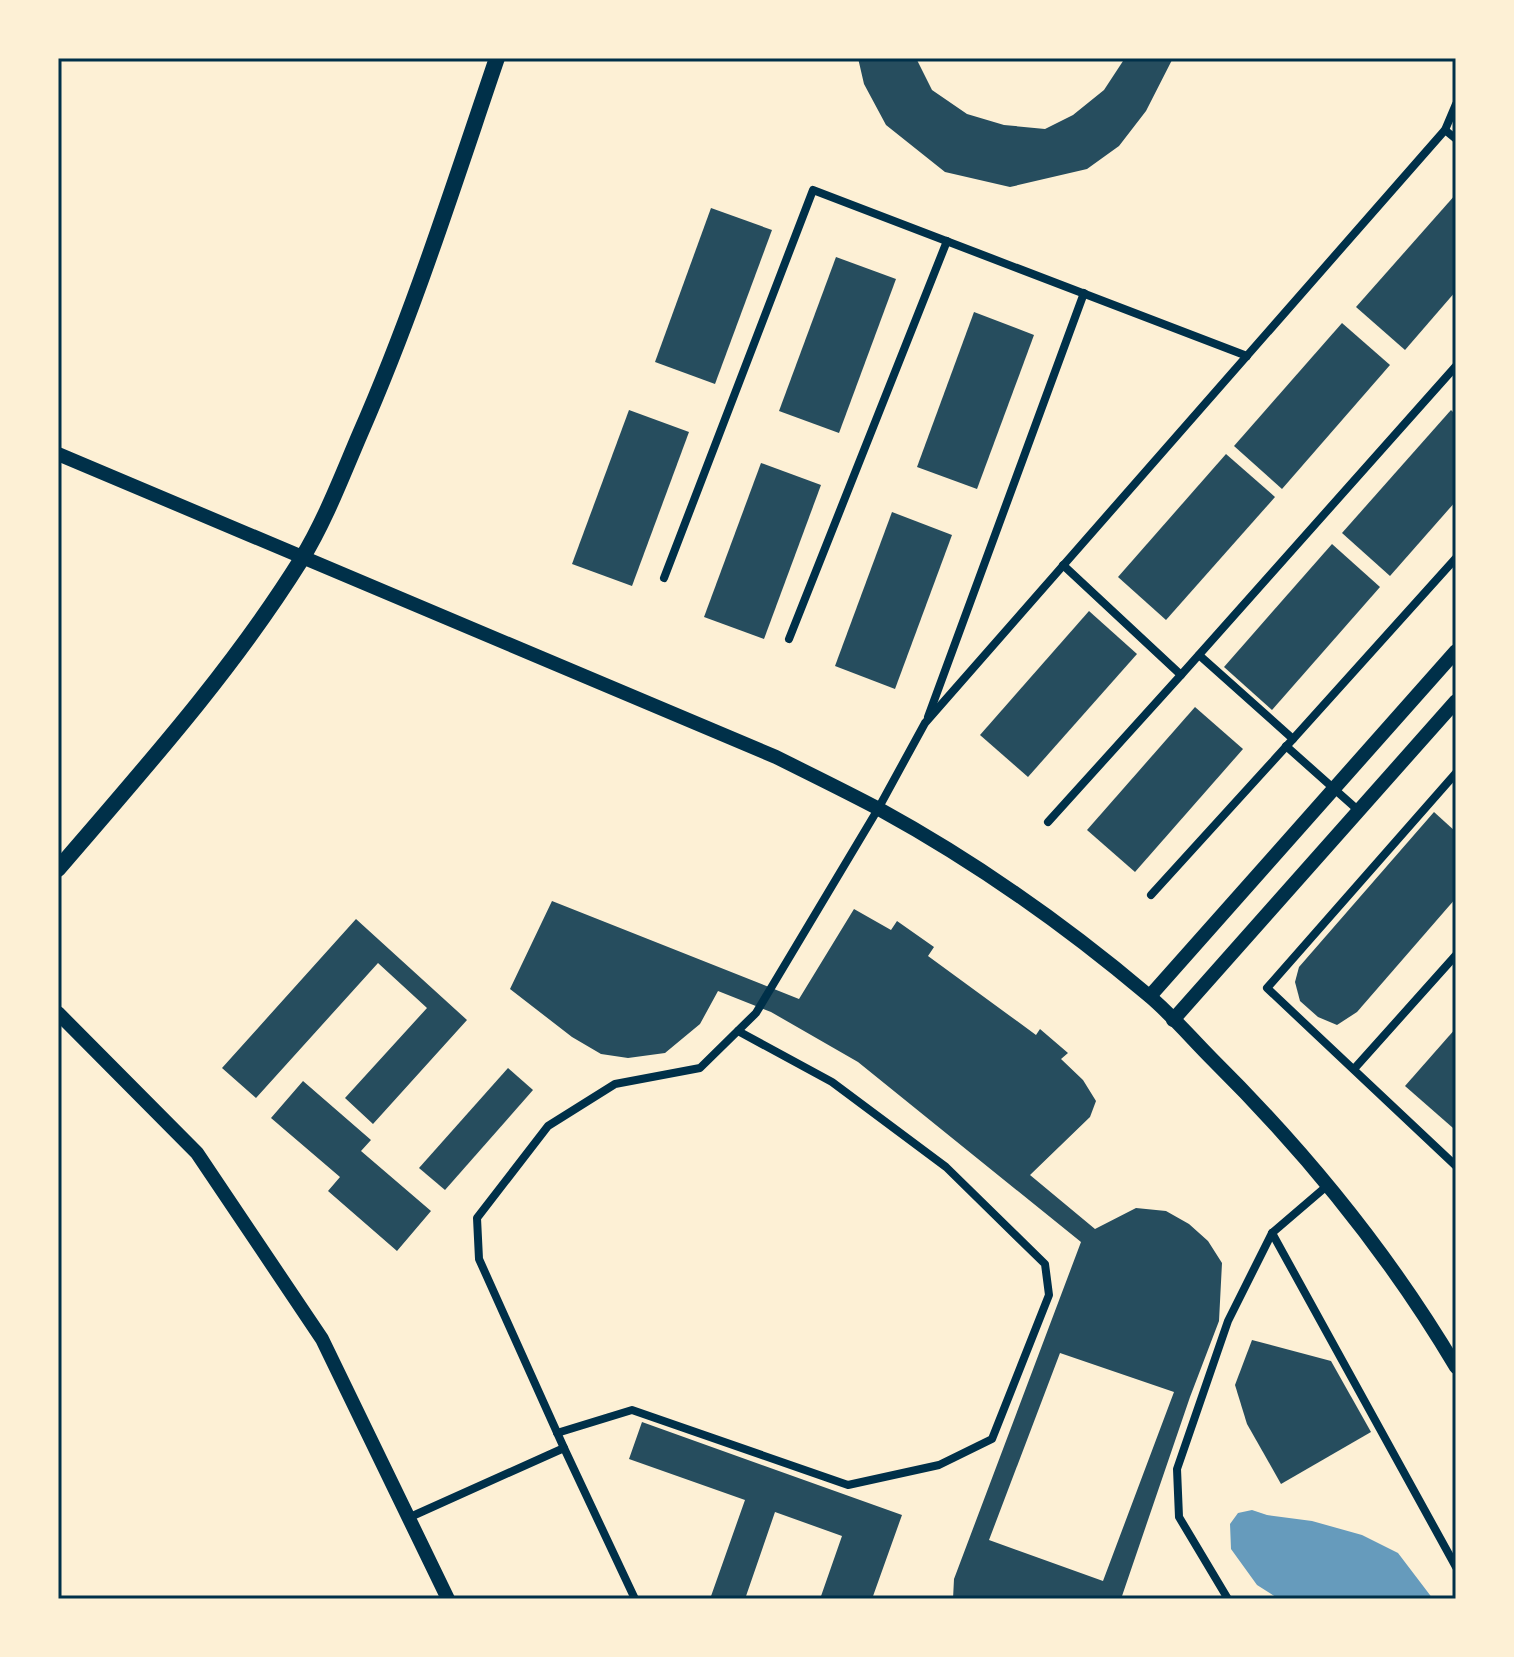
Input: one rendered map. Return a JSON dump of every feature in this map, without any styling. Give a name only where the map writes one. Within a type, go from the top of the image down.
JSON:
[{"type":"main road","points":[[58,869],[176,732],[245,645],[303,557],[371,409],[421,285],[497,58]]},
{"type":"street","points":[[925,723],[1445,130],[1456,104]]},
{"type":"street","points":[[1445,130],[1456,139]]},
{"type":"street","points":[[664,578],[813,190],[1247,356]]},
{"type":"street","points":[[789,639],[947,241]]},
{"type":"street","points":[[635,1599],[479,1259],[477,1218],[548,1126],[615,1084],[700,1068],[756,1013],[878,809],[925,723],[1084,293]]},
{"type":"street","points":[[1048,822],[1456,366]]},
{"type":"street","points":[[58,454],[776,757],[878,809],[996,881],[1150,996],[1254,1100],[1328,1185],[1454,1359]]},
{"type":"street","points":[[1151,895],[1456,558]]},
{"type":"street","points":[[1063,565],[1181,675]]},
{"type":"street","points":[[1150,996],[1456,651]]},
{"type":"street","points":[[1199,655],[1359,811]]},
{"type":"street","points":[[1173,1020],[1456,701]]},
{"type":"street","points":[[1456,773],[1267,988],[1456,1166]]},
{"type":"street","points":[[1354,1069],[1456,955]]},
{"type":"street","points":[[58,1013],[197,1153],[322,1339],[448,1599]]},
{"type":"street","points":[[557,1433],[632,1410],[848,1485],[939,1465],[992,1439],[1049,1295],[1045,1264],[946,1167],[832,1082],[738,1031]]},
{"type":"street","points":[[1228,1599],[1179,1517],[1177,1469],[1228,1321],[1272,1233],[1328,1185]]},
{"type":"street","points":[[1272,1233],[1456,1567]]},
{"type":"street","points":[[408,1518],[564,1448]]},
{"type":"water","points":[[1252,1510],[1312,1521],[1362,1535],[1398,1553],[1433,1599],[1279,1599],[1257,1585],[1231,1549],[1230,1524],[1238,1513]]},
{"type":"building","points":[[858,58],[916,58],[932,90],[967,114],[1004,125],[1045,129],[1073,115],[1104,90],[1125,58],[1173,58],[1146,111],[1119,146],[1087,169],[1010,187],[945,172],[886,125],[864,84]]},
{"type":"building","points":[[1456,194],[1456,291],[1405,350],[1356,307]]},
{"type":"building","points":[[711,208],[772,230],[715,384],[655,362]]},
{"type":"building","points":[[836,257],[896,279],[839,433],[779,411]]},
{"type":"building","points":[[974,312],[1034,335],[977,489],[917,467]]},
{"type":"building","points":[[1342,323],[1390,365],[1282,489],[1234,446]]},
{"type":"building","points":[[629,410],[689,432],[632,586],[572,564]]},
{"type":"building","points":[[1451,410],[1456,415],[1456,501],[1390,576],[1342,533]]},
{"type":"building","points":[[1226,454],[1275,497],[1166,620],[1118,577]]},
{"type":"building","points":[[761,463],[821,485],[764,639],[704,617]]},
{"type":"building","points":[[892,512],[952,535],[895,689],[835,666]]},
{"type":"building","points":[[1332,544],[1380,587],[1272,710],[1224,667]]},
{"type":"building","points":[[1089,611],[1137,654],[1028,777],[980,735]]},
{"type":"building","points":[[1195,707],[1243,749],[1135,872],[1087,830]]},
{"type":"building","points":[[1434,812],[1456,832],[1456,898],[1357,1012],[1337,1025],[1318,1017],[1300,1001],[1295,982],[1299,967]]},
{"type":"building","points":[[552,901],[799,999],[854,909],[891,930],[897,921],[934,947],[928,956],[1036,1035],[1040,1029],[1068,1053],[1061,1059],[1083,1080],[1096,1101],[1090,1117],[1030,1175],[1095,1229],[1136,1208],[1166,1211],[1189,1224],[1208,1241],[1222,1263],[1219,1321],[1121,1599],[953,1599],[954,1579],[1081,1242],[858,1062],[771,1012],[718,991],[700,1024],[665,1053],[628,1058],[601,1054],[572,1037],[510,989]],"holes":[[[1060,1353],[1174,1392],[1103,1581],[989,1540]]]},
{"type":"building","points":[[356,919],[467,1020],[373,1124],[345,1098],[427,1008],[378,963],[256,1098],[222,1068]]},
{"type":"building","points":[[1456,1028],[1456,1125],[1453,1128],[1405,1086]]},
{"type":"building","points":[[508,1068],[533,1090],[445,1190],[419,1168]]},
{"type":"building","points":[[303,1081],[371,1140],[361,1151],[431,1211],[397,1251],[328,1191],[340,1177],[271,1118]]},
{"type":"building","points":[[1252,1340],[1331,1361],[1371,1432],[1281,1484],[1247,1424],[1235,1385]]},
{"type":"building","points":[[642,1422],[902,1515],[872,1599],[820,1599],[842,1536],[775,1512],[745,1599],[710,1599],[745,1500],[629,1459]]}]
